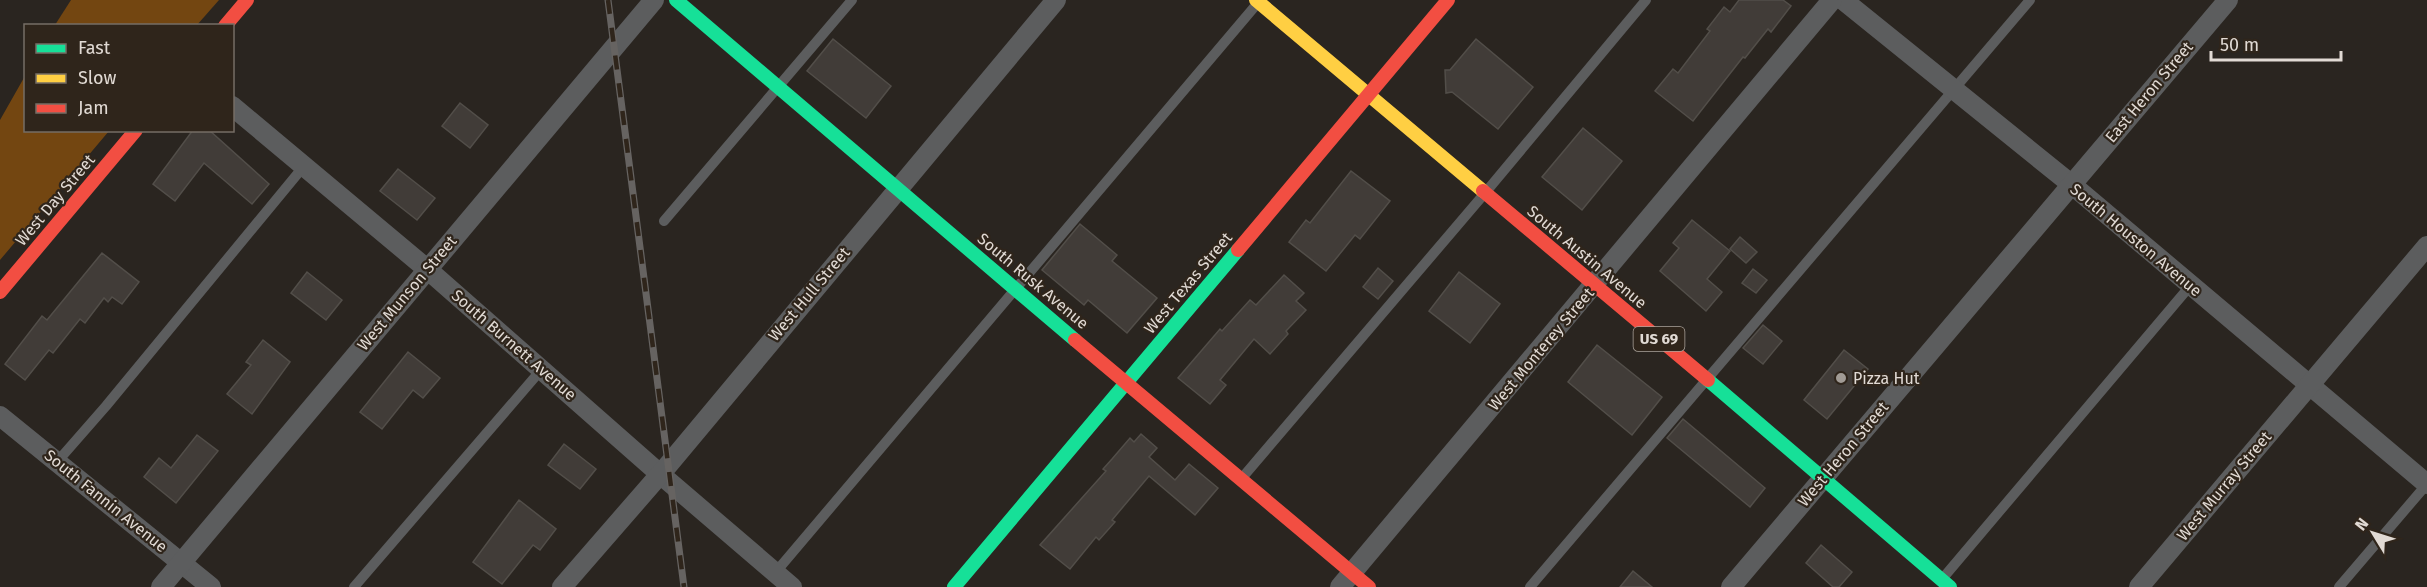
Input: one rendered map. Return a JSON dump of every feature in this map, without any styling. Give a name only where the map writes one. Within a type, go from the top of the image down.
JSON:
[{"type":"main road","points":[[227,24],[247,0]]},
{"type":"main road","name":"South Rusk Avenue","points":[[676,0],[896,189],[1241,479],[1346,580],[1369,587]]},
{"type":"main road","name":"West Texas Street","points":[[954,587],[1448,0]]},
{"type":"main road","name":"South Austin Avenue","points":[[1259,1],[1823,477],[1942,585]]},
{"type":"main road","name":"West Day Street","points":[[0,292],[134,132]]},
{"type":"street","name":"West Munson Street","points":[[161,587],[654,0]]},
{"type":"street","name":"West Hull Street","points":[[562,587],[660,474],[1056,0]]},
{"type":"street","name":"West Monterey Street","points":[[1346,580],[1832,0]]},
{"type":"street","name":"South Houston Avenue","points":[[1843,0],[2070,184],[2427,484]]},
{"type":"street","name":"East Heron Street","points":[[2070,184],[2228,0]]},
{"type":"street","name":"South Burnett Avenue","points":[[234,108],[427,269],[792,587]]},
{"type":"street","name":"West Heron Street","points":[[1731,587],[2070,184]]},
{"type":"street","name":"West Murray Street","points":[[2139,587],[2427,246]]},
{"type":"street","name":"South Fannin Avenue","points":[[0,416],[211,587]]},
{"type":"lane","points":[[664,221],[852,0]]},
{"type":"lane","points":[[1241,479],[1646,0]]},
{"type":"lane","points":[[1530,587],[2030,0]]},
{"type":"lane","points":[[775,573],[1259,1]]},
{"type":"lane","points":[[57,462],[304,166]]},
{"type":"lane","points":[[1942,585],[2190,286]]},
{"type":"lane","points":[[354,587],[541,370]]},
{"type":"lane","points":[[2339,587],[2427,484]]},
{"type":"shaded area","points":[[71,0],[219,0],[198,24],[56,24]]},
{"type":"shaded area","points":[[24,78],[24,132],[108,132],[0,260],[0,120]]},
{"type":"building","points":[[1739,0],[1783,0],[1791,6],[1771,32],[1768,29],[1745,58],[1743,57],[1693,121],[1655,91],[1673,69],[1678,73],[1710,31],[1707,29],[1724,7],[1730,12]]},
{"type":"building","points":[[833,39],[891,86],[866,118],[807,71]]},
{"type":"building","points":[[1476,39],[1533,87],[1498,129],[1452,92],[1446,93],[1445,70],[1450,70]]},
{"type":"building","points":[[460,103],[488,125],[470,148],[442,126]]},
{"type":"building","points":[[1583,128],[1622,161],[1582,210],[1542,177]]},
{"type":"building","points":[[192,132],[211,132],[269,184],[252,204],[204,163],[175,201],[153,184]]},
{"type":"building","points":[[398,169],[435,198],[417,220],[380,191]]},
{"type":"building","points":[[1351,171],[1390,201],[1360,239],[1355,235],[1326,271],[1289,242],[1306,220],[1310,223]]},
{"type":"building","points":[[1692,220],[1730,251],[1707,279],[1722,292],[1706,311],[1660,271],[1679,248],[1673,243]]},
{"type":"building","points":[[1080,224],[1117,255],[1112,261],[1157,298],[1127,333],[1088,300],[1084,305],[1042,270]]},
{"type":"building","points":[[1740,237],[1757,252],[1746,263],[1730,249]]},
{"type":"building","points":[[102,253],[139,282],[122,304],[112,297],[108,302],[104,298],[85,323],[80,319],[53,353],[49,350],[25,380],[5,364],[42,316],[47,320]]},
{"type":"building","points":[[1378,268],[1393,281],[1378,299],[1363,287]]},
{"type":"building","points":[[1753,269],[1767,280],[1756,293],[1742,283]]},
{"type":"building","points":[[307,272],[342,300],[326,320],[291,293]]},
{"type":"building","points":[[1459,272],[1500,304],[1470,343],[1429,311]]},
{"type":"building","points":[[1284,275],[1304,293],[1296,301],[1306,310],[1286,331],[1288,334],[1270,354],[1254,339],[1220,380],[1226,385],[1210,404],[1178,378],[1220,329],[1222,331],[1250,300],[1256,305]]},
{"type":"building","points":[[1763,325],[1782,341],[1763,364],[1743,348]]},
{"type":"building","points":[[263,340],[290,362],[252,414],[227,394],[251,365],[246,362]]},
{"type":"building","points":[[1597,345],[1662,397],[1632,435],[1568,382]]},
{"type":"building","name":"Pizza Hut","points":[[1844,350],[1868,369],[1827,419],[1804,400]]},
{"type":"building","points":[[408,352],[440,378],[423,398],[413,390],[382,429],[360,412]]},
{"type":"building","points":[[1683,419],[1765,488],[1750,507],[1667,438]]},
{"type":"building","points":[[1141,434],[1157,448],[1149,457],[1175,480],[1189,464],[1218,488],[1195,515],[1149,476],[1112,520],[1115,522],[1099,540],[1096,537],[1070,569],[1040,545],[1106,471],[1103,469],[1130,438],[1134,442]]},
{"type":"building","points":[[197,435],[218,451],[176,503],[144,477],[159,458],[171,468]]},
{"type":"building","points":[[564,444],[596,469],[580,489],[548,465]]},
{"type":"building","points":[[519,500],[556,529],[540,550],[533,545],[502,584],[473,562]]},
{"type":"building","points":[[1821,545],[1852,572],[1839,587],[1833,587],[1806,563]]},
{"type":"building","points":[[1633,571],[1652,587],[1620,587]]},
{"type":"railway","points":[[608,0],[684,587]]},
{"type":"traffic: fast","points":[[676,0],[1075,340]]},
{"type":"traffic: fast","points":[[954,587],[1238,250]]},
{"type":"traffic: fast","points":[[1708,380],[1950,587]]},
{"type":"traffic: slow","points":[[1256,0],[1483,191]]},
{"type":"traffic: jam","points":[[227,24],[247,0]]},
{"type":"traffic: jam","points":[[1238,250],[1448,0]]},
{"type":"traffic: jam","points":[[0,292],[134,132]]},
{"type":"traffic: jam","points":[[1483,191],[1708,380]]},
{"type":"traffic: jam","points":[[1075,340],[1369,587]]},
{"type":"place","name":"Pizza Hut","points":[[1841,378]]}]
